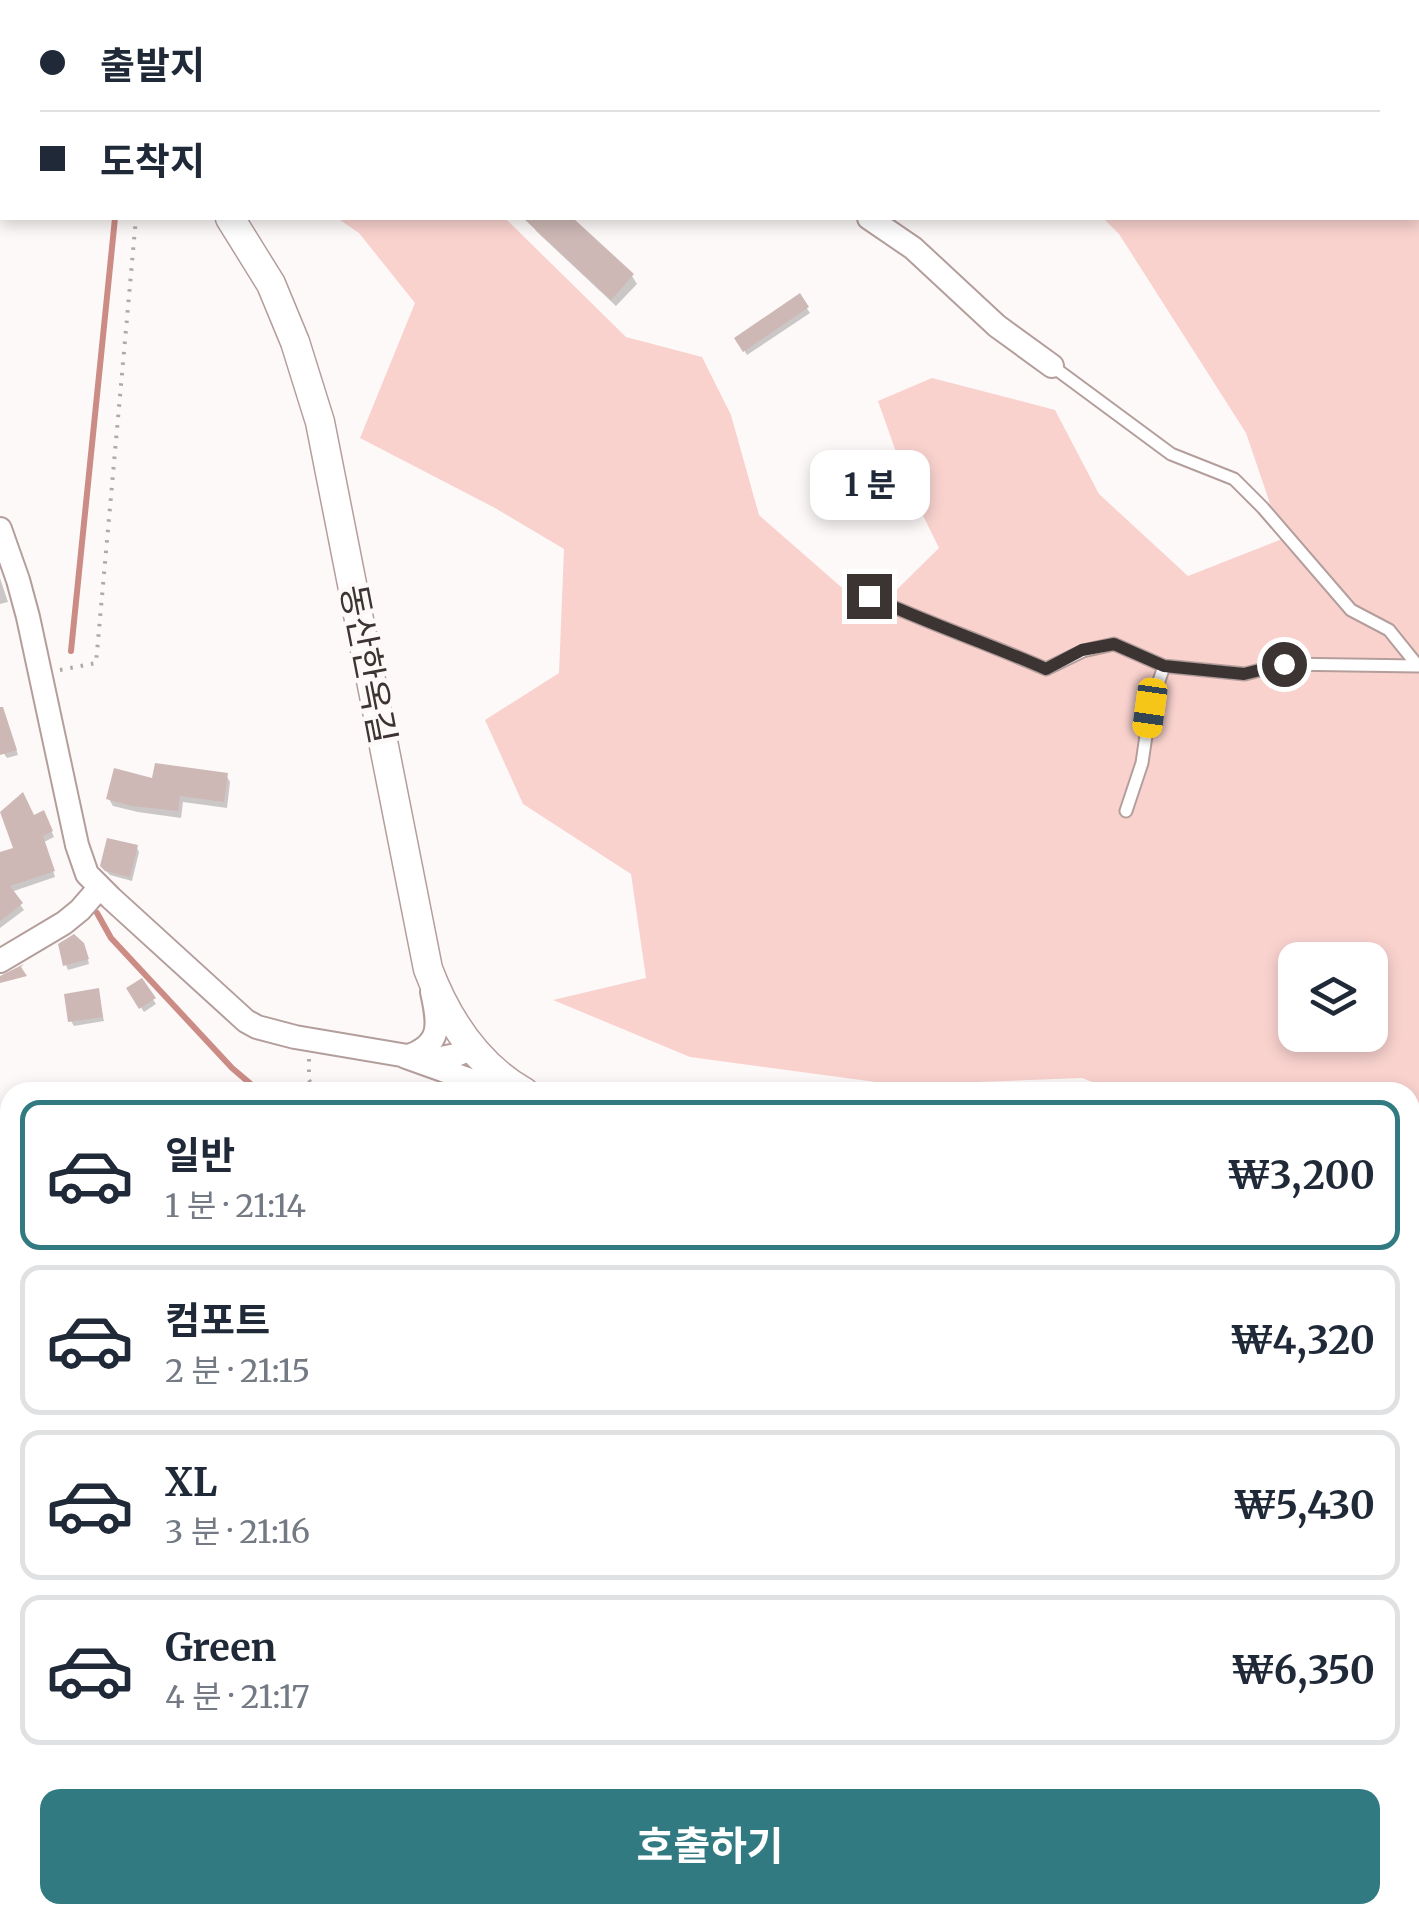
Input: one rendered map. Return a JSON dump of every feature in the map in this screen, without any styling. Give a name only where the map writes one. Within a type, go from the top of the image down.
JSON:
[{"type":"street","name":"동산한옥길","points":[[231,220],[271,284],[296,342],[320,422],[428,969],[448,1015],[473,1048],[508,1082]]},
{"type":"street","points":[[872,220],[912,248],[998,326],[1052,366]]},
{"type":"street","points":[[3,544],[18,580],[87,874],[246,1021],[269,1032],[431,1060],[473,1048]]},
{"type":"street","points":[[0,961],[64,923],[100,887]]},
{"type":"street","points":[[406,1057],[428,1047],[436,1033],[438,1017],[428,969]]},
{"type":"street","points":[[406,1057],[476,1082]]},
{"type":"lane","points":[[869,596],[1046,669],[1082,650],[1114,644],[1164,666],[1244,674],[1284,664],[1418,666],[1389,630],[1351,610],[1264,508],[1234,479],[1171,454],[1052,366]]},
{"type":"lane","points":[[1126,811],[1142,763],[1150,708],[1164,666]]},
{"type":"path","points":[[41,674],[96,663],[136,220]]},
{"type":"path","points":[[309,1040],[310,1082]]},
{"type":"shaded area","points":[[340,220],[507,220],[626,337],[702,357],[731,415],[759,515],[872,614],[939,548],[907,483],[878,401],[932,378],[1055,410],[1099,494],[1188,576],[1282,539],[1246,433],[1119,234],[1105,220],[1419,220],[1419,1082],[1092,1082],[1082,1078],[876,1082],[690,1057],[553,1000],[646,978],[631,874],[523,804],[485,720],[559,673],[564,549],[495,508],[360,438],[415,303],[359,233]]},
{"type":"building","points":[[525,220],[575,220],[634,274],[611,300]]},
{"type":"building","points":[[800,293],[809,307],[743,352],[734,338]]},
{"type":"building","points":[[0,707],[17,750],[0,755]]},
{"type":"building","points":[[155,763],[228,773],[224,802],[180,796],[178,811],[106,799],[114,768],[152,778]]},
{"type":"building","points":[[23,792],[34,815],[44,810],[53,831],[43,836],[55,871],[10,886],[23,903],[0,921],[0,852],[13,848],[0,812]]},
{"type":"building","points":[[107,838],[138,845],[130,877],[100,866]]},
{"type":"building","points":[[74,934],[84,943],[89,959],[63,966],[58,944]]},
{"type":"building","points":[[24,964],[21,967],[27,976],[0,983],[0,976]]},
{"type":"building","points":[[142,978],[156,998],[139,1009],[126,988]]},
{"type":"building","points":[[99,988],[103,1017],[68,1022],[64,994]]},
{"type":"waterway","points":[[71,651],[115,220]]},
{"type":"waterway","points":[[97,913],[111,938],[248,1082]]},
{"type":"route","points":[[869,596],[1046,669],[1082,650],[1114,644],[1164,666],[1244,674],[1284,664]]}]
